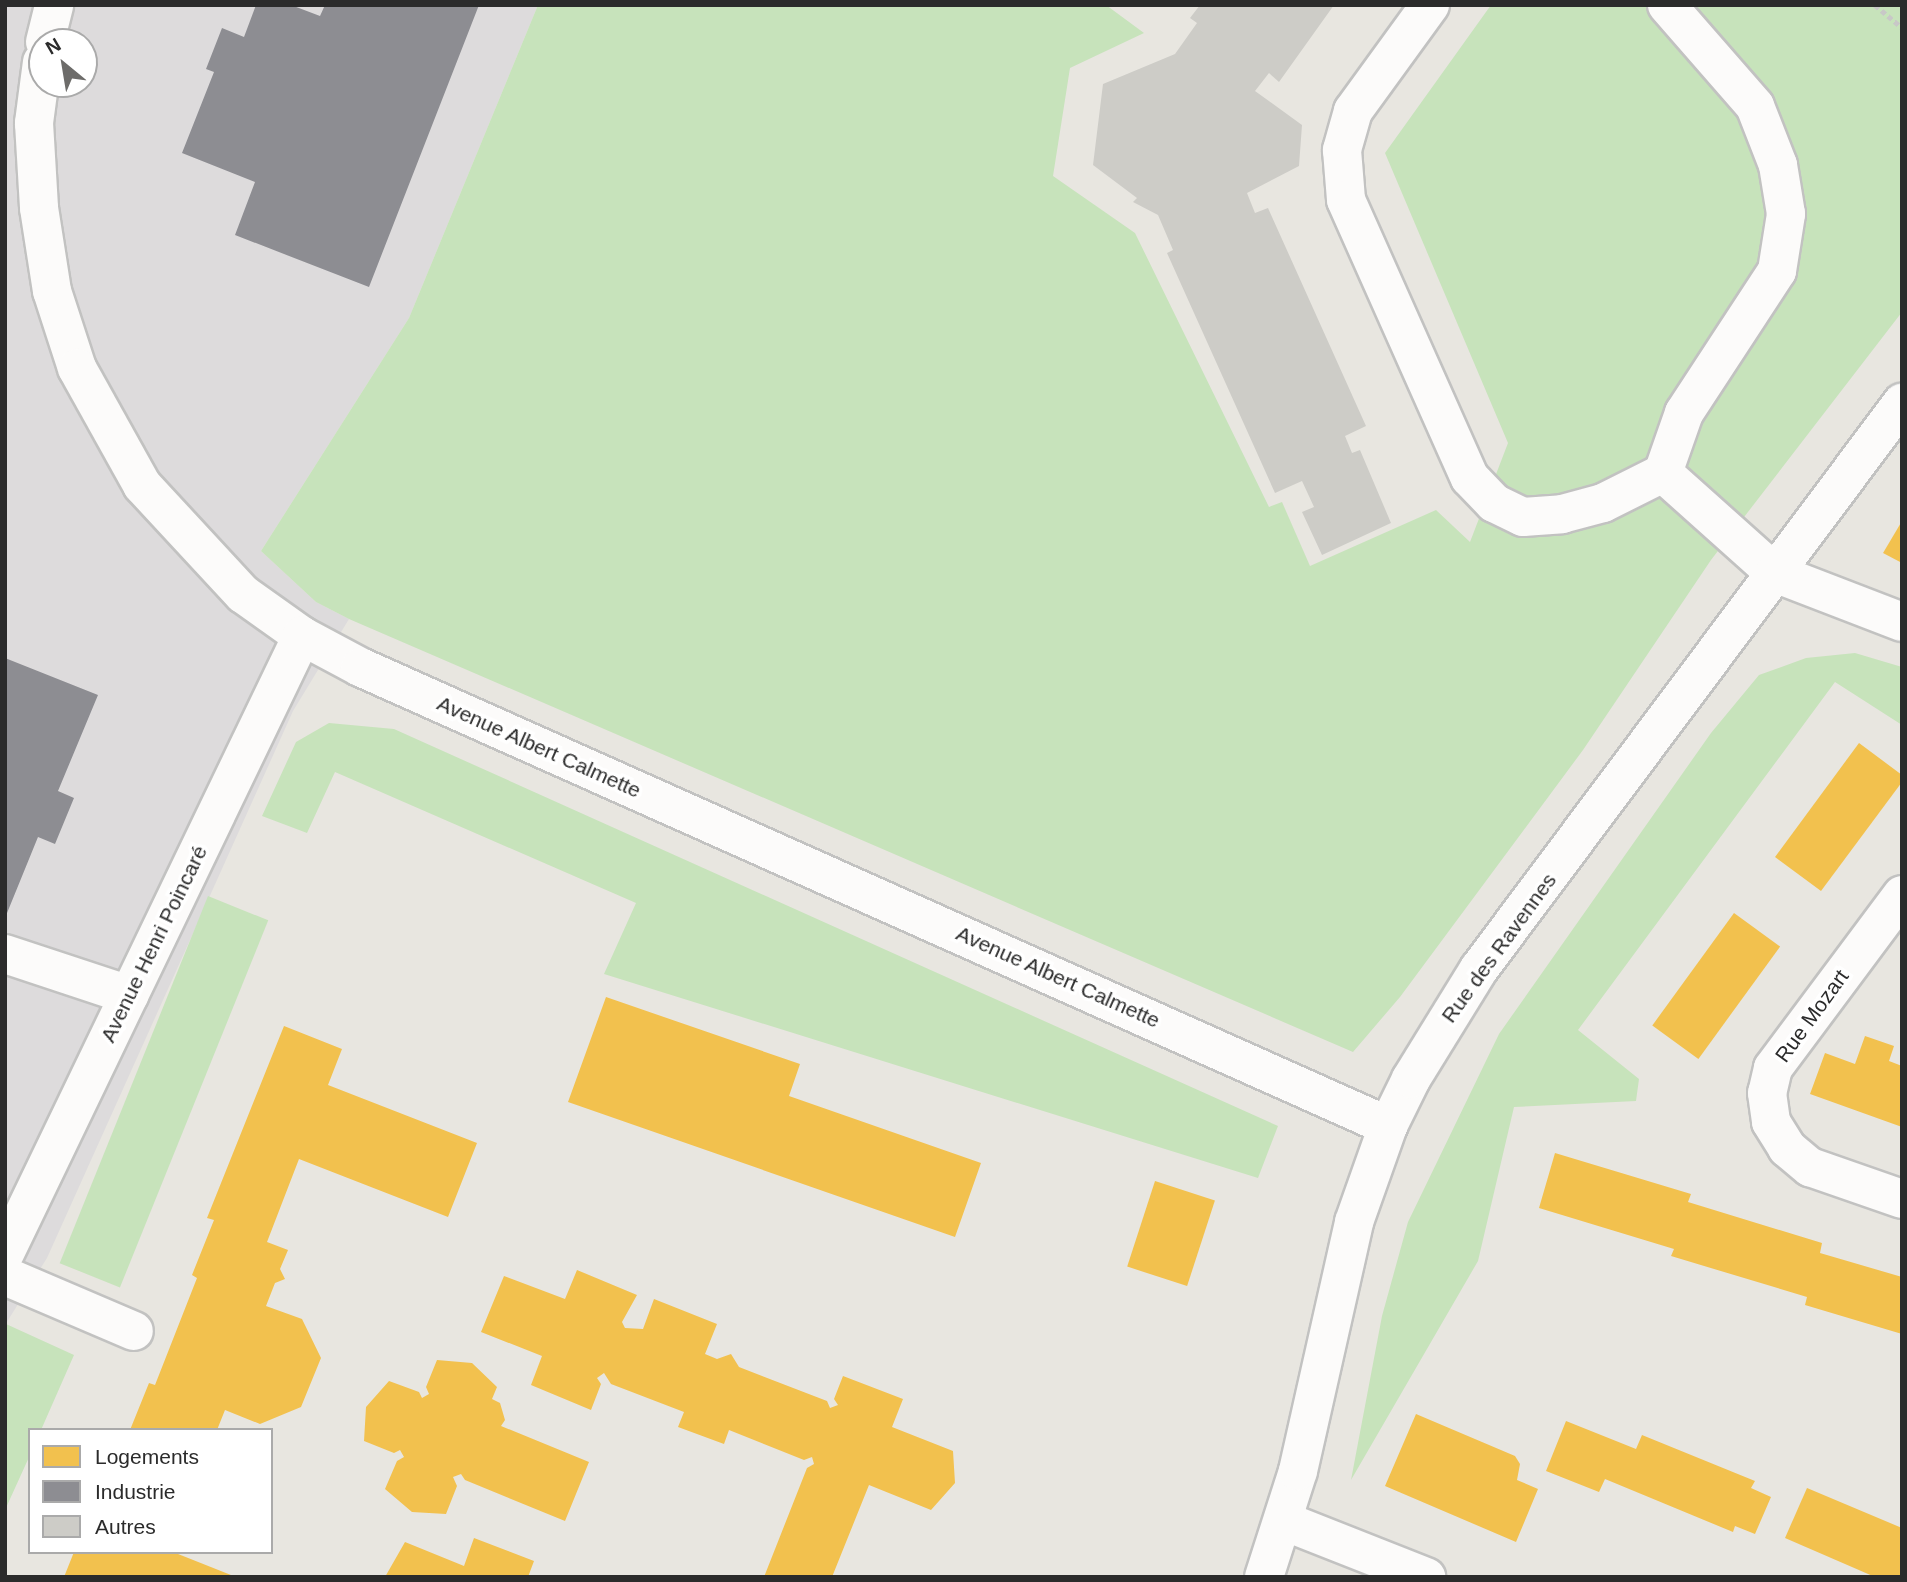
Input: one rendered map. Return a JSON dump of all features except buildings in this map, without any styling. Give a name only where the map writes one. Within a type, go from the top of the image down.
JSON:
[{"type":"street","points":[[49,28],[54,5]]},
{"type":"street","points":[[1430,5],[1353,111],[1342,150],[1346,200],[1471,478],[1494,503],[1523,517],[1562,514],[1602,503],[1663,473],[1684,413],[1777,271],[1786,214],[1778,165],[1755,106],[1667,5]]},
{"type":"street","name":"Avenue Albert Calmette","points":[[37,98],[34,123],[38,194],[52,291],[76,368],[117,446],[171,521],[243,594],[302,636],[360,667],[1388,1126]]},
{"type":"street","name":"Rue des Ravennes","points":[[1264,1577],[1284,1521],[1339,1279],[1388,1126],[1441,1026],[1479,970],[1902,403]]},
{"type":"street","points":[[1663,473],[1775,573],[1902,622]]},
{"type":"street","name":"Avenue Henri Poincaré","points":[[5,1253],[302,636]]},
{"type":"street","name":"Rue Mozart","points":[[1902,895],[1773,1068],[1767,1093],[1771,1122],[1787,1148],[1810,1167],[1902,1199]]},
{"type":"street","points":[[5,954],[130,995]]},
{"type":"street","points":[[5,1276],[134,1331]]},
{"type":"street","points":[[1284,1521],[1426,1577]]},
{"type":"path","points":[[1875,5],[1902,28]]},
{"type":"shaded area","points":[[5,5],[538,5],[409,318],[261,551],[316,602],[349,619],[293,711],[47,1258],[5,1325]]},
{"type":"green space","points":[[538,5],[1106,5],[1144,33],[1070,68],[1053,176],[1135,233],[1269,507],[1282,502],[1310,566],[1436,510],[1470,542],[1508,443],[1385,153],[1491,5],[1902,5],[1902,312],[1711,560],[1583,750],[1400,997],[1353,1052],[349,619],[316,602],[261,551],[409,318]]},
{"type":"green space","points":[[1855,653],[1902,667],[1902,725],[1835,682],[1578,1030],[1639,1079],[1636,1101],[1514,1107],[1478,1261],[1351,1480],[1382,1316],[1408,1222],[1499,1034],[1711,733],[1759,675],[1806,658]]},
{"type":"green space","points":[[329,723],[394,729],[1278,1126],[1258,1178],[604,974],[636,903],[335,772],[307,833],[262,816],[296,742]]},
{"type":"green space","points":[[208,896],[268,920],[120,1288],[60,1263]]},
{"type":"green space","points":[[6,1324],[74,1355],[42,1428],[28,1428],[28,1459],[5,1510]]}]
